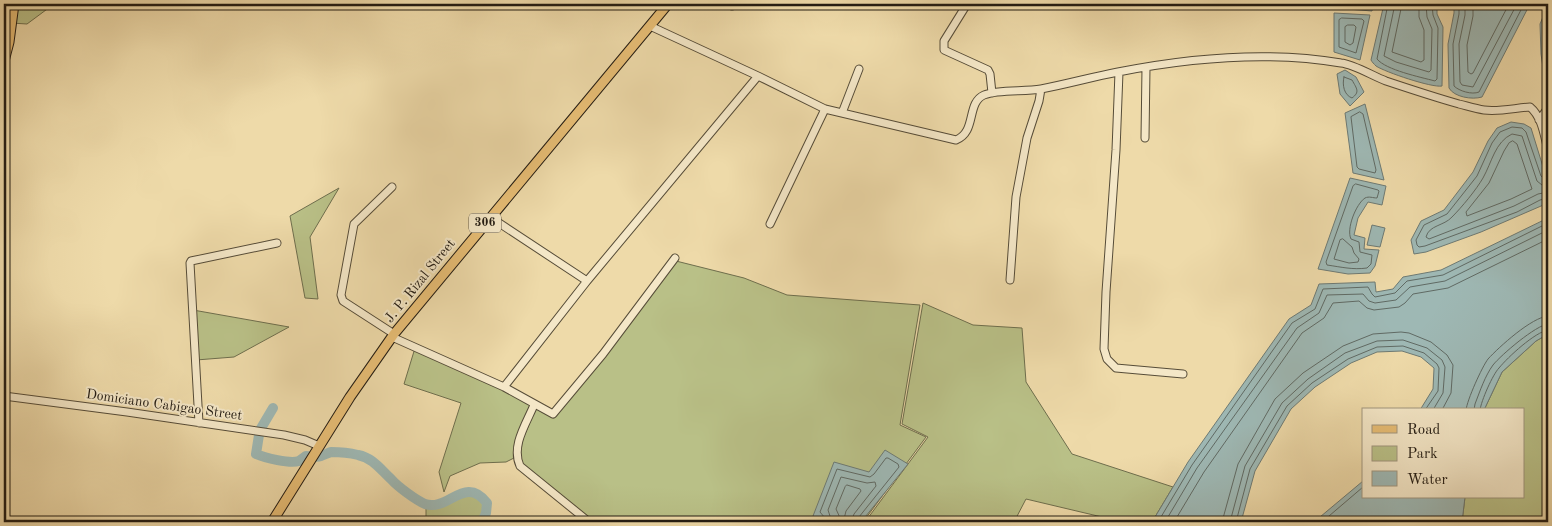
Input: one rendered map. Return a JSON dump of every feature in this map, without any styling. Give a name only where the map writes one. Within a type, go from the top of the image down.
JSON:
[{"type":"main road","points":[[4,61],[9,42],[14,4]]},
{"type":"main road","name":"J. P. Rizal Street","points":[[272,522],[364,375],[393,336],[668,4]]},
{"type":"street","points":[[967,4],[944,40],[944,50],[988,70],[992,93]]},
{"type":"street","points":[[650,26],[825,109],[956,140],[962,138],[967,131],[975,104],[984,95],[1041,89],[1119,72],[1187,61],[1239,57],[1341,63],[1419,92],[1484,110],[1530,107],[1539,120],[1548,150]]},
{"type":"street","points":[[1144,138],[1146,68]]},
{"type":"street","points":[[842,113],[859,69]]},
{"type":"street","points":[[1119,72],[1104,349],[1107,359],[1116,368],[1183,374]]},
{"type":"street","points":[[504,387],[587,281],[758,76]]},
{"type":"street","points":[[1010,280],[1016,197],[1026,138],[1039,101],[1041,89]]},
{"type":"street","points":[[1539,120],[1548,108]]},
{"type":"street","points":[[770,224],[825,109]]},
{"type":"street","points":[[392,187],[354,224],[341,295],[343,301],[393,336],[504,387],[553,414],[603,354],[675,258]]},
{"type":"street","points":[[490,217],[587,281]]},
{"type":"street","points":[[200,423],[190,263],[191,261],[277,243]]},
{"type":"street","name":"Domiciano Cabigao Street","points":[[4,396],[284,435],[305,440],[314,453]]},
{"type":"street","points":[[534,405],[516,448],[516,457],[520,466],[589,522]]},
{"type":"green space","points":[[14,4],[54,4],[27,24],[11,23]]},
{"type":"green space","points":[[339,188],[310,237],[318,299],[305,298],[290,216]]},
{"type":"green space","points":[[676,261],[744,278],[787,295],[920,305],[900,425],[926,437],[863,522],[591,522],[523,466],[519,448],[537,406],[555,415]]},
{"type":"green space","points":[[923,303],[973,325],[1022,328],[1026,382],[1072,454],[1173,487],[1152,522],[1123,522],[1026,499],[1014,522],[865,522],[928,437],[902,424]]},
{"type":"green space","points":[[193,310],[289,327],[234,357],[196,360]]},
{"type":"green space","points":[[1548,334],[1548,522],[1462,522],[1465,498],[1524,498],[1524,408],[1485,408],[1502,372],[1536,341]]},
{"type":"green space","points":[[415,348],[534,405],[516,457],[506,462],[480,463],[450,476],[444,492],[439,472],[461,403],[404,384]]},
{"type":"green space","points":[[472,492],[482,495],[487,503],[486,513],[482,522],[426,522],[426,504],[438,503]]},
{"type":"water","points":[[1335,4],[1373,4],[1372,11],[1335,8]]},
{"type":"water","points":[[1384,4],[1437,4],[1437,14],[1443,27],[1442,86],[1429,85],[1398,75],[1381,69],[1372,62]]},
{"type":"water","points":[[1454,4],[1530,4],[1482,97],[1464,97],[1455,94],[1449,88],[1448,44]]},
{"type":"water","points":[[1548,5],[1547,95],[1541,54],[1540,24]]},
{"type":"water","points":[[1334,13],[1370,15],[1360,60],[1334,52]]},
{"type":"water","points":[[1345,70],[1356,77],[1364,92],[1350,106],[1340,94],[1337,74]]},
{"type":"water","points":[[1365,104],[1384,180],[1353,173],[1345,113]]},
{"type":"water","points":[[1511,122],[1524,124],[1531,128],[1548,183],[1548,203],[1481,232],[1426,252],[1414,254],[1411,240],[1421,221],[1444,210],[1473,172],[1488,141],[1497,128]]},
{"type":"water","points":[[1350,178],[1386,186],[1382,205],[1368,202],[1358,218],[1354,235],[1365,238],[1364,249],[1379,250],[1375,266],[1370,273],[1348,274],[1318,269]]},
{"type":"water","points":[[1548,218],[1548,334],[1536,341],[1502,372],[1485,408],[1421,408],[1433,389],[1434,368],[1421,357],[1402,351],[1377,352],[1351,363],[1315,387],[1291,409],[1255,471],[1241,522],[1152,522],[1188,462],[1289,319],[1311,305],[1319,284],[1375,282],[1376,292],[1393,289],[1403,277],[1441,270]]},
{"type":"water","points":[[1372,225],[1385,228],[1380,247],[1367,245]]},
{"type":"water","points":[[885,450],[908,464],[861,522],[824,522],[813,516],[834,462],[869,472]]},
{"type":"water","points":[[1362,482],[1362,498],[1465,498],[1462,522],[1314,522]]},
{"type":"waterway","points":[[260,430],[273,408]]},
{"type":"waterway","points":[[259,435],[256,454],[278,460],[295,462],[306,456],[319,457],[331,452],[363,456],[376,464],[402,489],[425,504],[441,503],[464,493],[471,492],[479,495],[487,503],[486,513],[482,522]]}]
